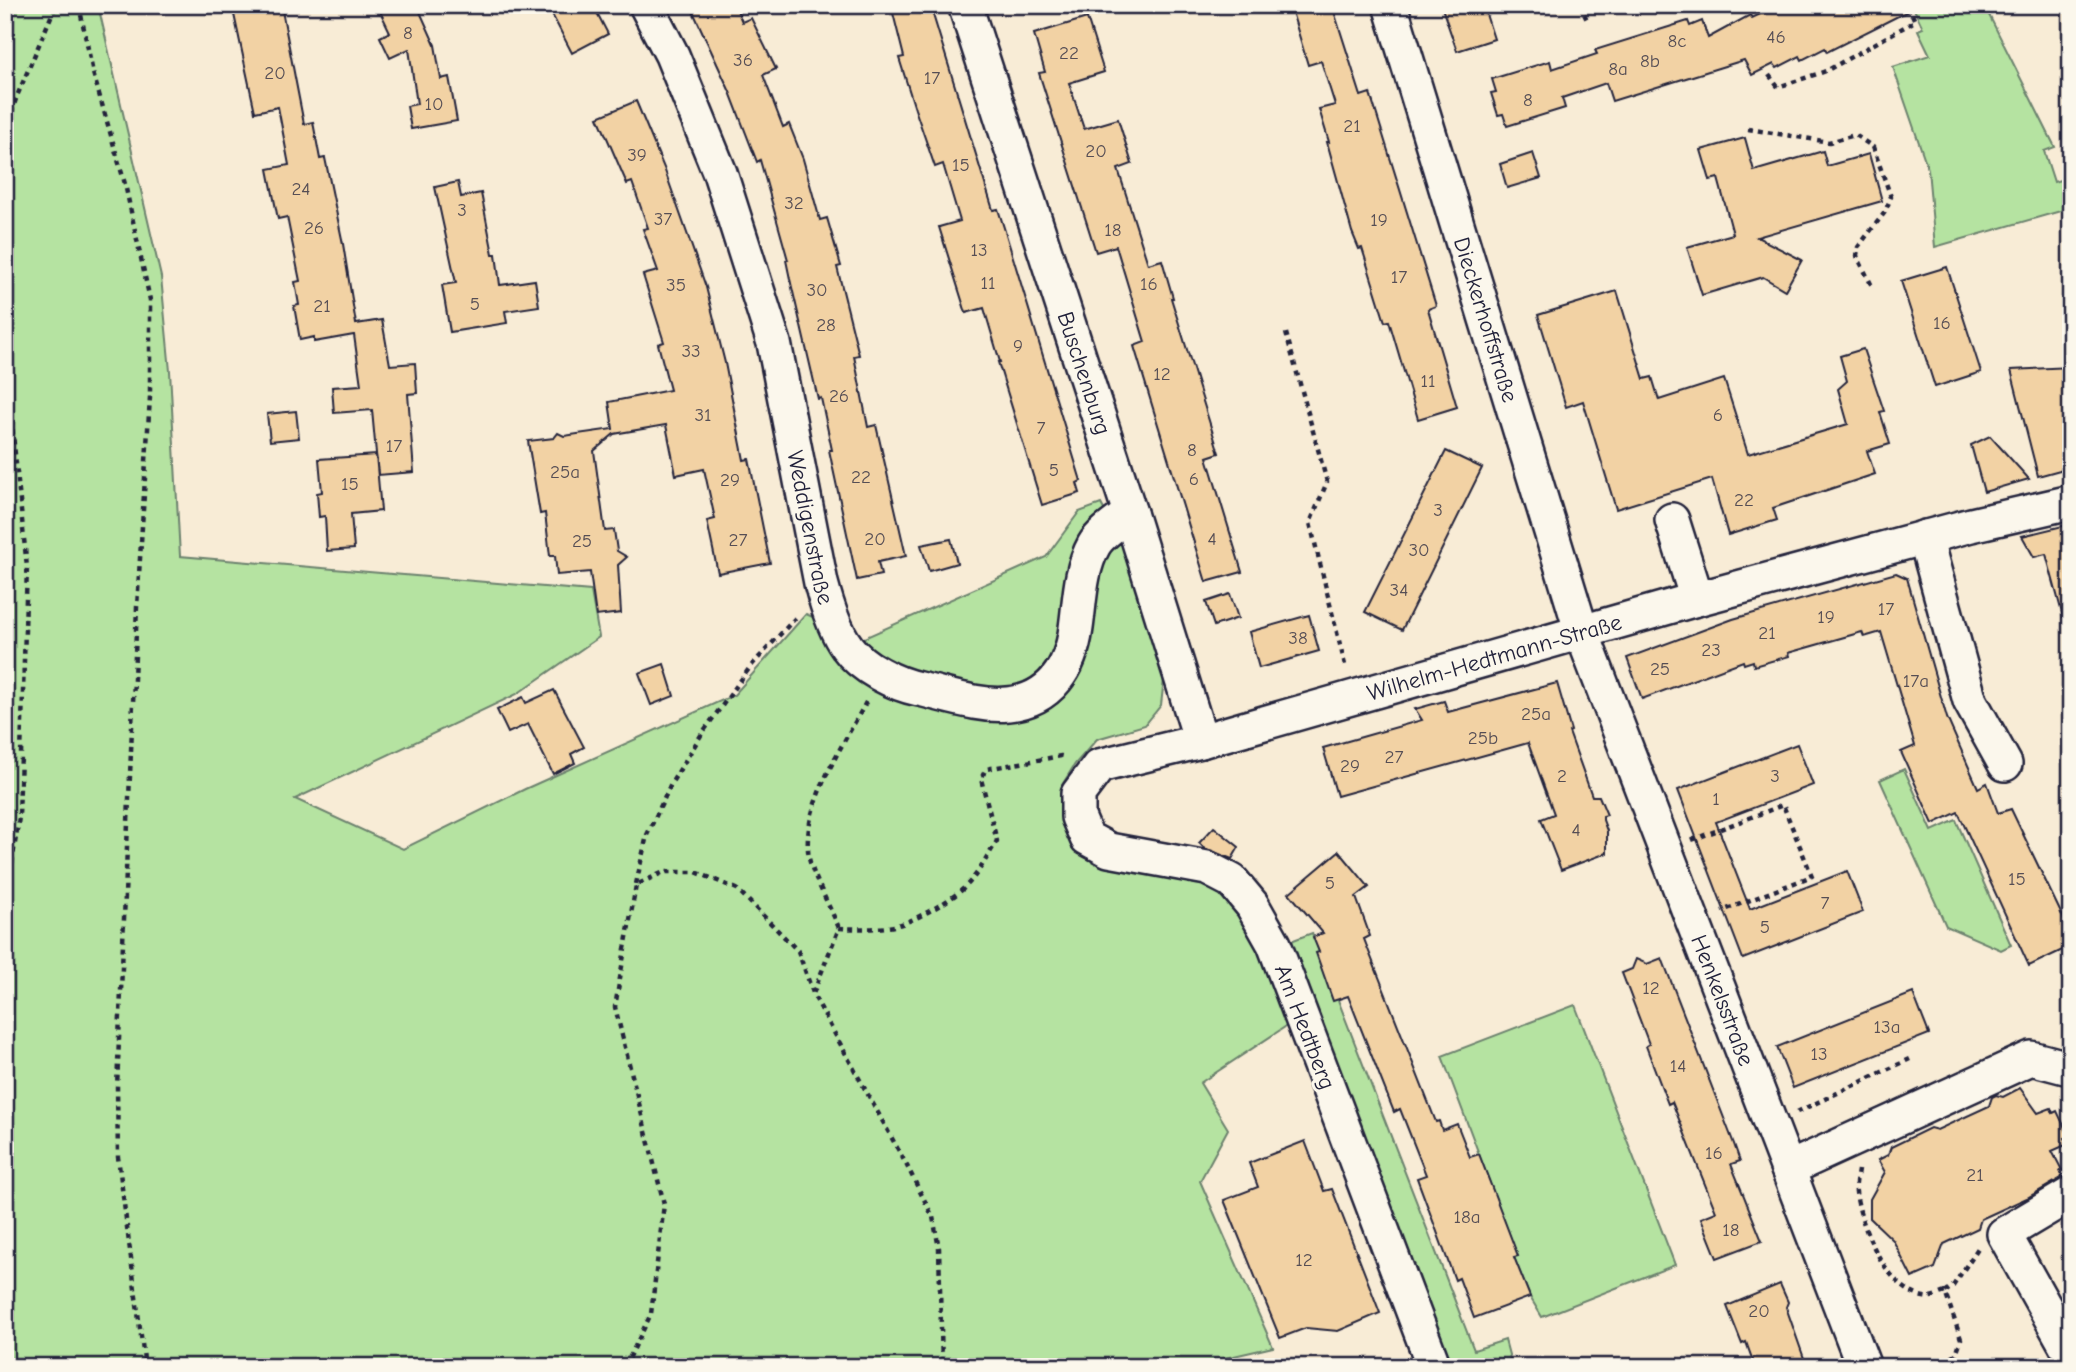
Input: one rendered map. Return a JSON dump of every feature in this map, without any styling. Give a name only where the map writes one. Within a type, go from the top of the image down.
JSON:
[{"type":"street","name":"Weddigenstraße","points":[[646,5],[672,55],[720,173],[774,343],[827,604],[847,648],[880,675],[914,688],[978,702],[1007,705],[1028,700],[1048,688],[1064,671],[1073,648],[1083,572],[1095,543],[1130,513]]},
{"type":"street","name":"Buschenburg","points":[[965,5],[1130,513],[1200,741]]},
{"type":"street","name":"Dieckerhoffstraße","points":[[1390,5],[1582,633]]},
{"type":"street","name":"Wilhelm-Hedtmann-Straße","points":[[1099,766],[1200,741],[1925,537],[2071,502]]},
{"type":"street","points":[[1672,520],[1697,599]]},
{"type":"street","points":[[1925,537],[1970,701],[2005,764]]},
{"type":"street","name":"Henkelsstraße","points":[[1582,633],[1864,1367]]},
{"type":"street","name":"Am Hedtberg","points":[[1099,766],[1078,794],[1077,817],[1087,838],[1109,850],[1207,868],[1232,881],[1252,905],[1274,944],[1434,1367]]},
{"type":"street","points":[[1788,1169],[2031,1058],[2069,1071]]},
{"type":"street","points":[[2071,1194],[2004,1234],[2071,1354]]},
{"type":"path","points":[[5,132],[56,5]]},
{"type":"path","points":[[79,5],[93,73],[125,184],[150,300],[150,397],[137,607],[117,1087],[118,1157],[145,1367]]},
{"type":"path","points":[[1580,5],[1588,22]]},
{"type":"path","points":[[1769,75],[1778,87],[1826,71],[1915,21],[1908,5]]},
{"type":"path","points":[[1748,129],[1829,142],[1855,135],[1873,147],[1891,197],[1885,212],[1858,247],[1857,256],[1873,288]]},
{"type":"path","points":[[1286,333],[1327,482],[1310,523],[1353,698]]},
{"type":"path","points":[[5,360],[27,567],[19,817],[5,909]]},
{"type":"path","points":[[625,1367],[651,1314],[664,1203],[615,1007],[647,835],[672,782],[703,732],[751,666],[804,609],[827,604]]},
{"type":"path","points":[[813,994],[839,928],[809,859],[809,828],[817,798],[880,675]]},
{"type":"path","points":[[839,928],[863,930],[897,926],[943,903],[964,888],[978,872],[997,841],[981,779],[986,769],[1061,756],[1099,766]]},
{"type":"path","points":[[1665,850],[1783,805],[1812,876],[1693,923]]},
{"type":"path","points":[[636,885],[664,872],[696,872],[737,889],[797,951],[813,994],[933,1217],[940,1248],[943,1367]]},
{"type":"path","points":[[1771,1124],[1910,1059]]},
{"type":"path","points":[[1866,1135],[1856,1190],[1862,1221],[1888,1270],[1904,1290],[1927,1298],[1945,1292],[1953,1286],[1976,1249],[2004,1234]]},
{"type":"path","points":[[1935,1367],[1956,1354],[1961,1339],[1945,1292]]},
{"type":"green space","points":[[5,5],[98,5],[161,277],[170,371],[180,556],[591,591],[599,637],[517,694],[295,799],[403,849],[525,789],[734,695],[806,614],[862,639],[1046,557],[1079,512],[1101,504],[1124,547],[1160,655],[1164,679],[1161,705],[1145,725],[1097,739],[1075,764],[1062,785],[1060,811],[1077,838],[1201,877],[1241,905],[1259,953],[1312,933],[1474,1350],[1505,1340],[1512,1366],[1446,1367],[1310,1021],[1285,1027],[1200,1083],[1228,1129],[1200,1181],[1273,1347],[1186,1367],[5,1367]]},
{"type":"green space","points":[[1912,5],[1999,5],[2001,8],[1989,15],[2055,147],[2044,151],[2054,182],[2063,179],[2071,208],[1935,247],[1928,169],[1893,67],[1930,55],[1918,30],[1923,28]]},
{"type":"green space","points":[[1904,769],[1932,831],[1956,820],[2011,945],[2001,950],[1946,926],[1880,780]]},
{"type":"green space","points":[[1575,1005],[1675,1265],[1542,1317],[1530,1297],[1514,1257],[1517,1255],[1442,1056]]},
{"type":"building","points":[[232,5],[281,5],[304,124],[313,122],[320,159],[325,158],[356,324],[382,320],[390,365],[415,363],[417,393],[408,394],[414,472],[378,475],[372,410],[334,413],[332,387],[361,385],[354,335],[314,342],[314,337],[300,340],[294,306],[299,305],[295,282],[300,281],[287,217],[278,219],[268,169],[289,165],[278,107],[255,112]]},
{"type":"building","points":[[377,5],[417,5],[435,45],[441,79],[449,77],[457,121],[411,129],[407,106],[417,104],[409,49],[390,58],[380,37],[390,32]]},
{"type":"building","points":[[547,5],[593,5],[608,34],[572,53]]},
{"type":"building","points":[[690,5],[735,5],[742,22],[751,18],[776,69],[763,75],[783,127],[789,124],[803,159],[820,220],[827,218],[841,266],[837,267],[859,355],[854,356],[868,427],[876,425],[906,556],[878,562],[881,575],[857,580],[829,450],[832,450],[821,398],[818,399],[788,260],[760,160],[757,162],[730,92]]},
{"type":"building","points":[[891,5],[930,5],[993,210],[998,209],[1005,231],[1081,481],[1077,483],[1080,493],[1042,505],[984,308],[966,313],[939,227],[960,221],[943,164],[935,167],[915,109],[899,58],[904,57]]},
{"type":"building","points":[[1290,5],[1332,5],[1361,96],[1370,93],[1436,306],[1428,309],[1457,407],[1418,419],[1389,321],[1385,322],[1362,248],[1359,249],[1352,232],[1327,142],[1319,109],[1335,105],[1321,61],[1308,65]]},
{"type":"building","points":[[1441,5],[1483,5],[1494,39],[1457,51]]},
{"type":"building","points":[[1780,5],[1920,5],[1827,52],[1825,48],[1802,60],[1800,56],[1777,68],[1774,64],[1752,75],[1744,60],[1612,101],[1606,83],[1562,98],[1565,108],[1507,126],[1503,114],[1498,115],[1491,93],[1496,92],[1492,79],[1550,61],[1552,69],[1597,54],[1595,50],[1688,21],[1690,26],[1702,21],[1708,38],[1750,15],[1752,18]]},
{"type":"building","points":[[1087,18],[1104,72],[1069,83],[1084,129],[1118,119],[1132,164],[1118,169],[1148,264],[1162,260],[1171,298],[1219,453],[1207,457],[1242,572],[1206,582],[1134,346],[1145,342],[1116,246],[1096,252],[1039,73],[1045,72],[1034,34]]},
{"type":"building","points":[[636,101],[664,168],[706,287],[725,363],[744,460],[749,459],[770,563],[718,573],[707,521],[715,519],[704,469],[676,475],[666,425],[614,434],[594,451],[605,531],[614,530],[617,551],[627,557],[618,565],[621,613],[596,616],[590,572],[557,575],[555,556],[550,556],[545,513],[540,514],[528,441],[554,438],[558,433],[564,436],[613,429],[609,402],[670,390],[658,344],[664,342],[643,275],[658,271],[643,229],[648,228],[632,182],[627,184],[598,117]]},
{"type":"building","points":[[1745,138],[1754,171],[1823,151],[1827,166],[1869,154],[1882,201],[1757,237],[1802,260],[1785,290],[1763,277],[1702,295],[1687,247],[1733,234],[1718,178],[1710,180],[1701,150]]},
{"type":"building","points":[[1533,153],[1541,178],[1507,188],[1500,164]]},
{"type":"building","points":[[458,182],[461,197],[481,193],[493,254],[496,254],[500,285],[535,280],[539,306],[505,311],[507,323],[450,332],[442,285],[456,283],[435,187]]},
{"type":"building","points":[[1947,267],[1981,372],[1935,387],[1901,281]]},
{"type":"building","points":[[1617,291],[1644,379],[1652,377],[1659,400],[1724,379],[1748,454],[1848,424],[1838,389],[1847,381],[1840,356],[1863,349],[1884,411],[1880,412],[1890,444],[1867,451],[1875,474],[1773,508],[1777,520],[1728,535],[1712,479],[1616,509],[1583,401],[1566,407],[1538,315]]},
{"type":"building","points":[[2071,367],[2071,467],[2038,476],[2011,370]]},
{"type":"building","points":[[296,411],[299,438],[270,441],[267,414]]},
{"type":"building","points":[[1990,436],[2029,479],[1984,492],[1971,445]]},
{"type":"building","points":[[1446,451],[1482,468],[1402,630],[1365,612]]},
{"type":"building","points":[[376,455],[381,511],[351,514],[354,549],[327,551],[325,516],[319,517],[317,493],[322,492],[319,459]]},
{"type":"building","points":[[2071,524],[2071,616],[2063,617],[2046,554],[2034,557],[2022,536]]},
{"type":"building","points":[[951,539],[957,563],[929,571],[921,545]]},
{"type":"building","points":[[1896,573],[1907,578],[1947,718],[1978,788],[1987,783],[1998,813],[2011,809],[2071,934],[2071,946],[2029,966],[1958,812],[1933,824],[1901,752],[1915,746],[1881,632],[1864,637],[1862,632],[1788,653],[1789,656],[1754,666],[1753,661],[1744,664],[1743,661],[1642,699],[1627,658],[1733,619]]},
{"type":"building","points":[[1230,594],[1238,618],[1214,626],[1206,602]]},
{"type":"building","points":[[1309,615],[1319,651],[1259,668],[1249,632]]},
{"type":"building","points":[[664,664],[674,696],[651,705],[639,673]]},
{"type":"building","points":[[1557,683],[1571,731],[1569,732],[1592,796],[1599,796],[1607,815],[1603,816],[1603,820],[1607,831],[1607,853],[1561,870],[1541,819],[1554,814],[1528,743],[1337,796],[1323,748],[1422,720],[1415,709],[1444,701],[1448,712]]},
{"type":"building","points":[[554,690],[584,747],[571,754],[575,763],[553,774],[528,724],[508,733],[497,710],[523,697],[526,703]]},
{"type":"building","points":[[1797,744],[1813,785],[1716,822],[1750,909],[1847,871],[1863,912],[1743,959],[1678,790]]},
{"type":"building","points":[[1214,827],[1239,847],[1232,859],[1204,848],[1199,843]]},
{"type":"building","points":[[1339,851],[1369,887],[1356,897],[1370,936],[1364,939],[1436,1122],[1439,1121],[1442,1130],[1457,1124],[1470,1157],[1479,1154],[1518,1256],[1514,1257],[1530,1297],[1474,1318],[1459,1278],[1455,1280],[1417,1178],[1426,1175],[1400,1109],[1394,1112],[1348,996],[1333,1001],[1313,937],[1323,933],[1289,893]]},
{"type":"building","points":[[1662,958],[1734,1144],[1740,1161],[1731,1164],[1762,1241],[1717,1258],[1701,1218],[1716,1212],[1672,1102],[1668,1104],[1622,973],[1632,969],[1636,959],[1647,964]]},
{"type":"building","points":[[1913,993],[1929,1034],[1793,1088],[1777,1047]]},
{"type":"building","points":[[2020,1088],[2038,1113],[2051,1108],[2053,1113],[2057,1111],[2069,1136],[2065,1138],[2068,1144],[2052,1151],[2063,1177],[2027,1198],[1981,1219],[1978,1228],[1944,1244],[1935,1268],[1912,1278],[1893,1240],[1870,1218],[1870,1199],[1885,1172],[1878,1160],[1888,1155],[1891,1147],[1930,1128],[1937,1130],[1989,1106],[1992,1097],[2003,1097]]},
{"type":"building","points":[[1305,1141],[1324,1191],[1332,1189],[1380,1313],[1338,1331],[1306,1328],[1280,1338],[1224,1200],[1258,1187],[1249,1163]]},
{"type":"building","points":[[1780,1284],[1807,1367],[1755,1367],[1746,1342],[1742,1344],[1727,1306]]}]
